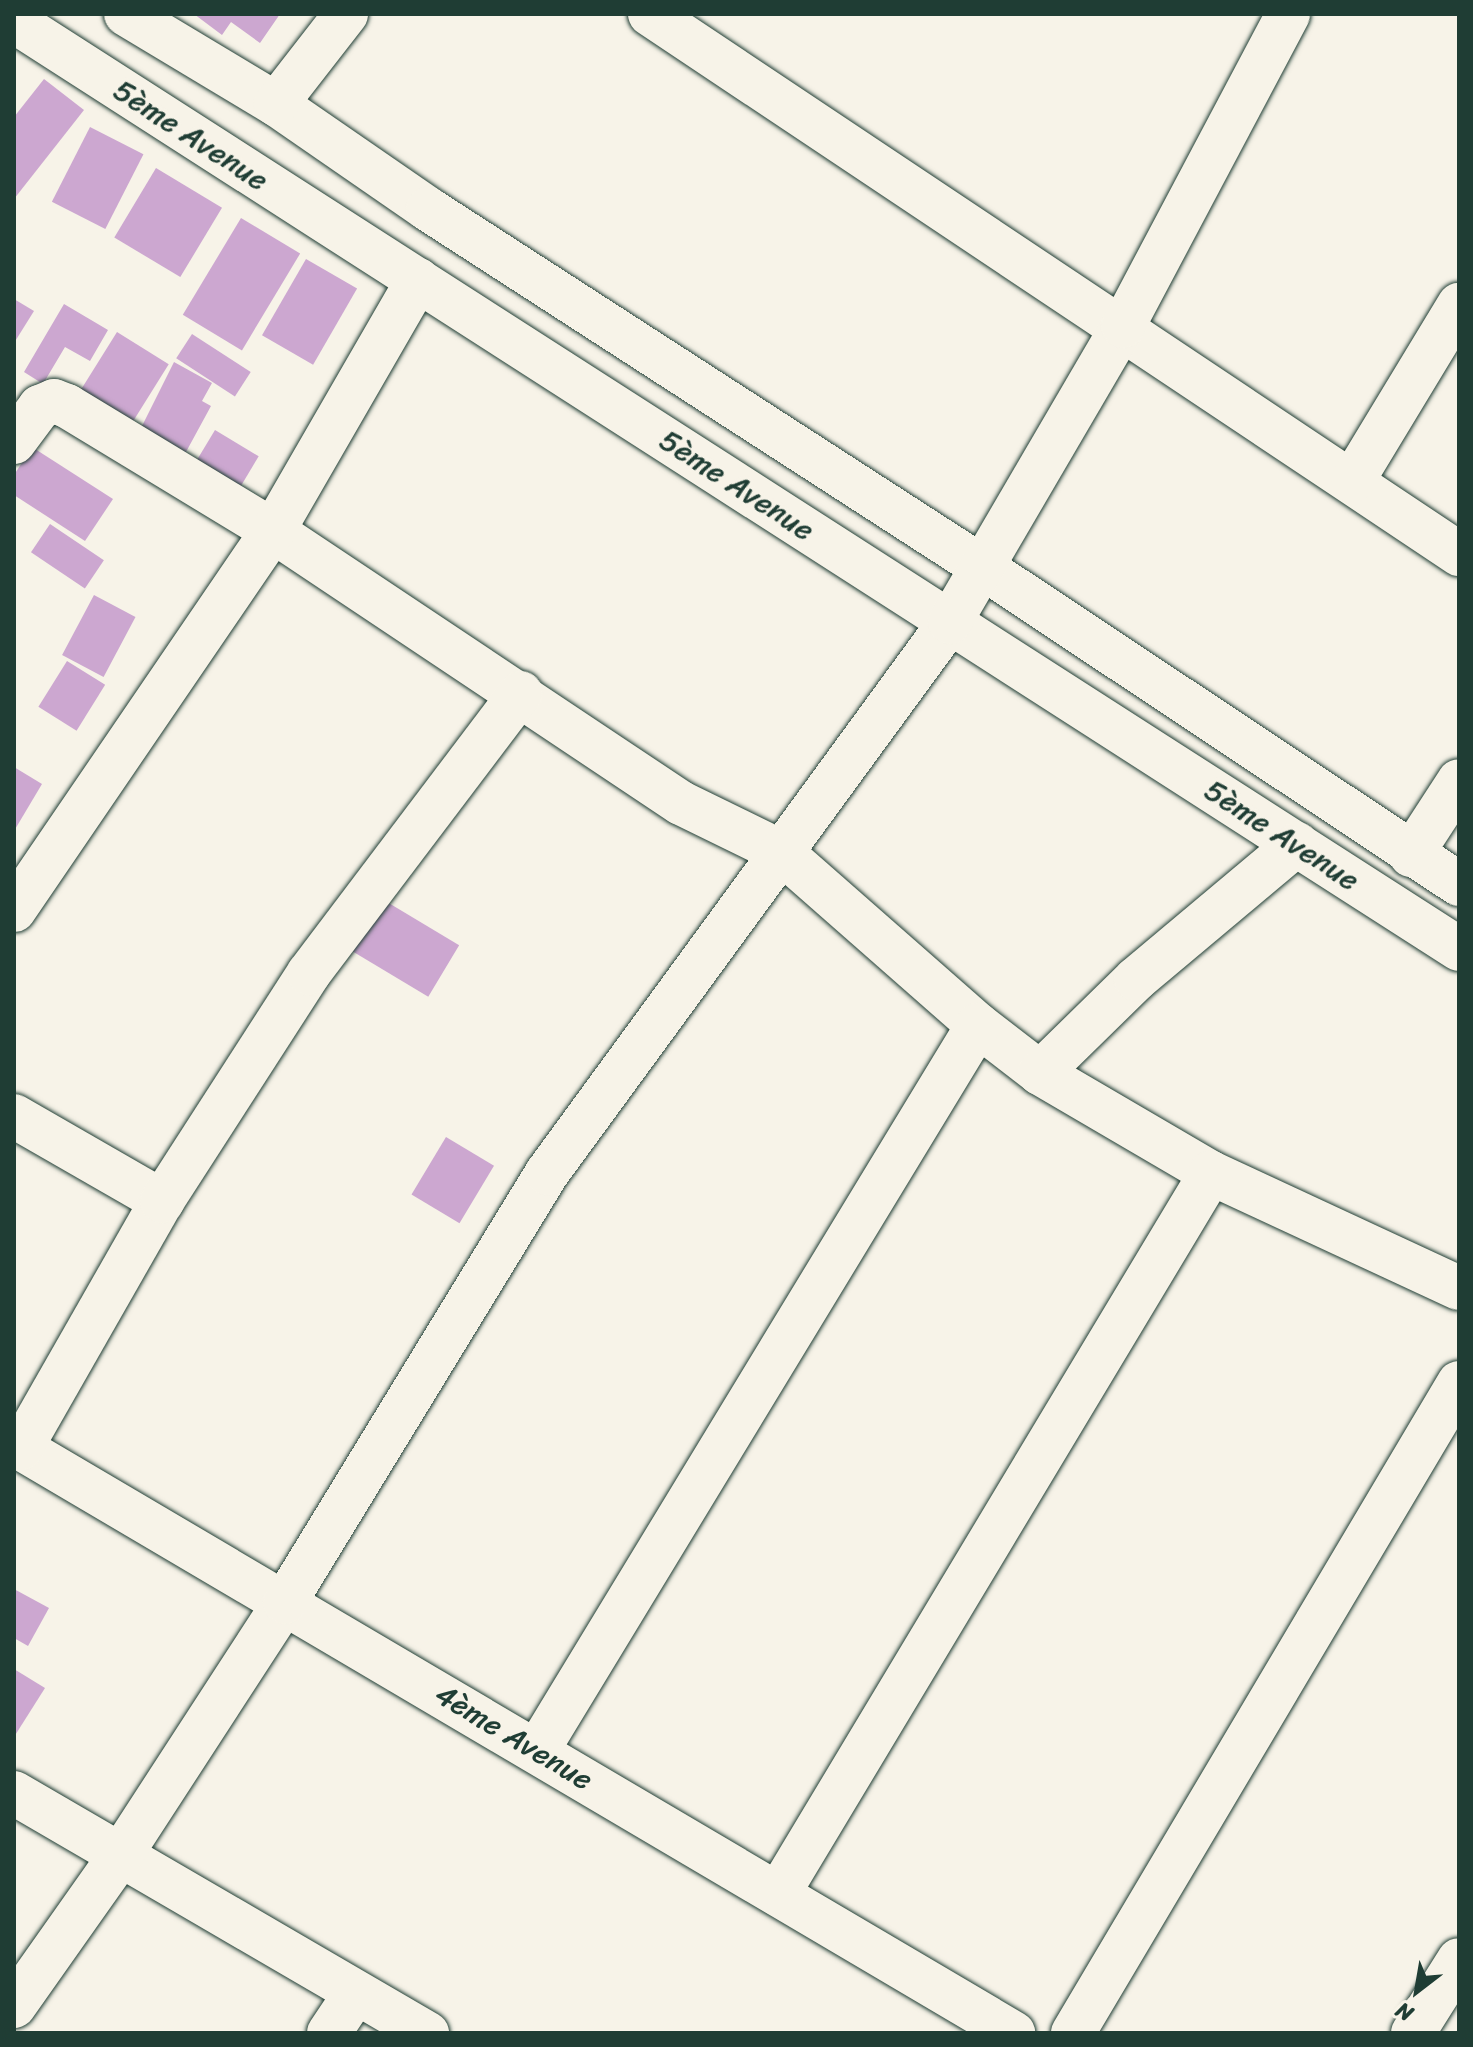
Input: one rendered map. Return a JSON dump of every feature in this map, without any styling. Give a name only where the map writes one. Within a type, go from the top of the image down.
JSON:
[{"type":"street","name":"5ème Avenue","points":[[126,14],[276,104],[428,209],[982,567],[1411,855],[1459,884]]},
{"type":"street","points":[[276,104],[346,14]]},
{"type":"street","points":[[650,14],[1123,326],[1459,554]]},
{"type":"street","points":[[14,2006],[122,1853],[285,1602],[547,1173],[950,622],[1123,326],[1288,14]]},
{"type":"street","name":"5ème Avenue","points":[[14,21],[1459,949]]},
{"type":"street","points":[[14,910],[273,531],[418,280]]},
{"type":"street","points":[[1353,480],[1459,305]]},
{"type":"street","points":[[14,442],[40,407],[54,401],[273,531],[521,693],[681,803],[781,852],[978,1025],[1040,1073],[1211,1173],[1459,1288]]},
{"type":"street","points":[[18,1446],[162,1201],[309,973],[521,693]]},
{"type":"street","points":[[1411,855],[1459,781]]},
{"type":"street","points":[[1040,1073],[1136,979],[1297,844]]},
{"type":"street","points":[[537,1751],[978,1025]]},
{"type":"street","points":[[14,1116],[162,1201]]},
{"type":"street","points":[[778,1894],[1211,1173]]},
{"type":"street","points":[[1073,2033],[1459,1383]]},
{"type":"street","name":"4ème Avenue","points":[[18,1446],[1013,2033]]},
{"type":"street","points":[[14,1793],[122,1853],[355,1994],[427,2033]]},
{"type":"street","points":[[1413,2033],[1459,1960]]},
{"type":"street","points":[[329,2033],[355,1994]]},
{"type":"building","points":[[194,14],[280,14],[260,43],[231,22],[222,35]]},
{"type":"building","points":[[44,79],[84,110],[14,199],[14,117]]},
{"type":"building","points":[[90,127],[143,154],[105,229],[52,202]]},
{"type":"building","points":[[156,168],[222,208],[180,277],[114,237]]},
{"type":"building","points":[[241,218],[300,254],[242,350],[183,315]]},
{"type":"building","points":[[306,259],[357,288],[313,365],[262,335]]},
{"type":"building","points":[[14,299],[34,311],[14,343]]},
{"type":"building","points":[[64,304],[108,330],[90,361],[65,347],[43,384],[24,372]]},
{"type":"building","points":[[117,332],[169,364],[130,427],[78,395]]},
{"type":"building","points":[[192,334],[251,372],[235,396],[176,358]]},
{"type":"building","points":[[174,362],[212,383],[202,401],[211,406],[180,463],[136,438]]},
{"type":"building","points":[[215,430],[259,456],[233,499],[189,473]]},
{"type":"building","points":[[32,447],[113,499],[85,541],[14,495],[14,475]]},
{"type":"building","points":[[50,524],[104,560],[85,589],[31,552]]},
{"type":"building","points":[[94,595],[135,617],[104,677],[62,655]]},
{"type":"building","points":[[67,661],[105,685],[77,731],[38,707]]},
{"type":"building","points":[[14,767],[42,784],[14,831]]},
{"type":"building","points":[[382,899],[459,945],[428,997],[351,950]]},
{"type":"building","points":[[446,1137],[494,1166],[459,1223],[411,1194]]},
{"type":"building","points":[[14,1589],[49,1608],[28,1646],[14,1638]]},
{"type":"building","points":[[14,1669],[45,1688],[14,1737]]}]
